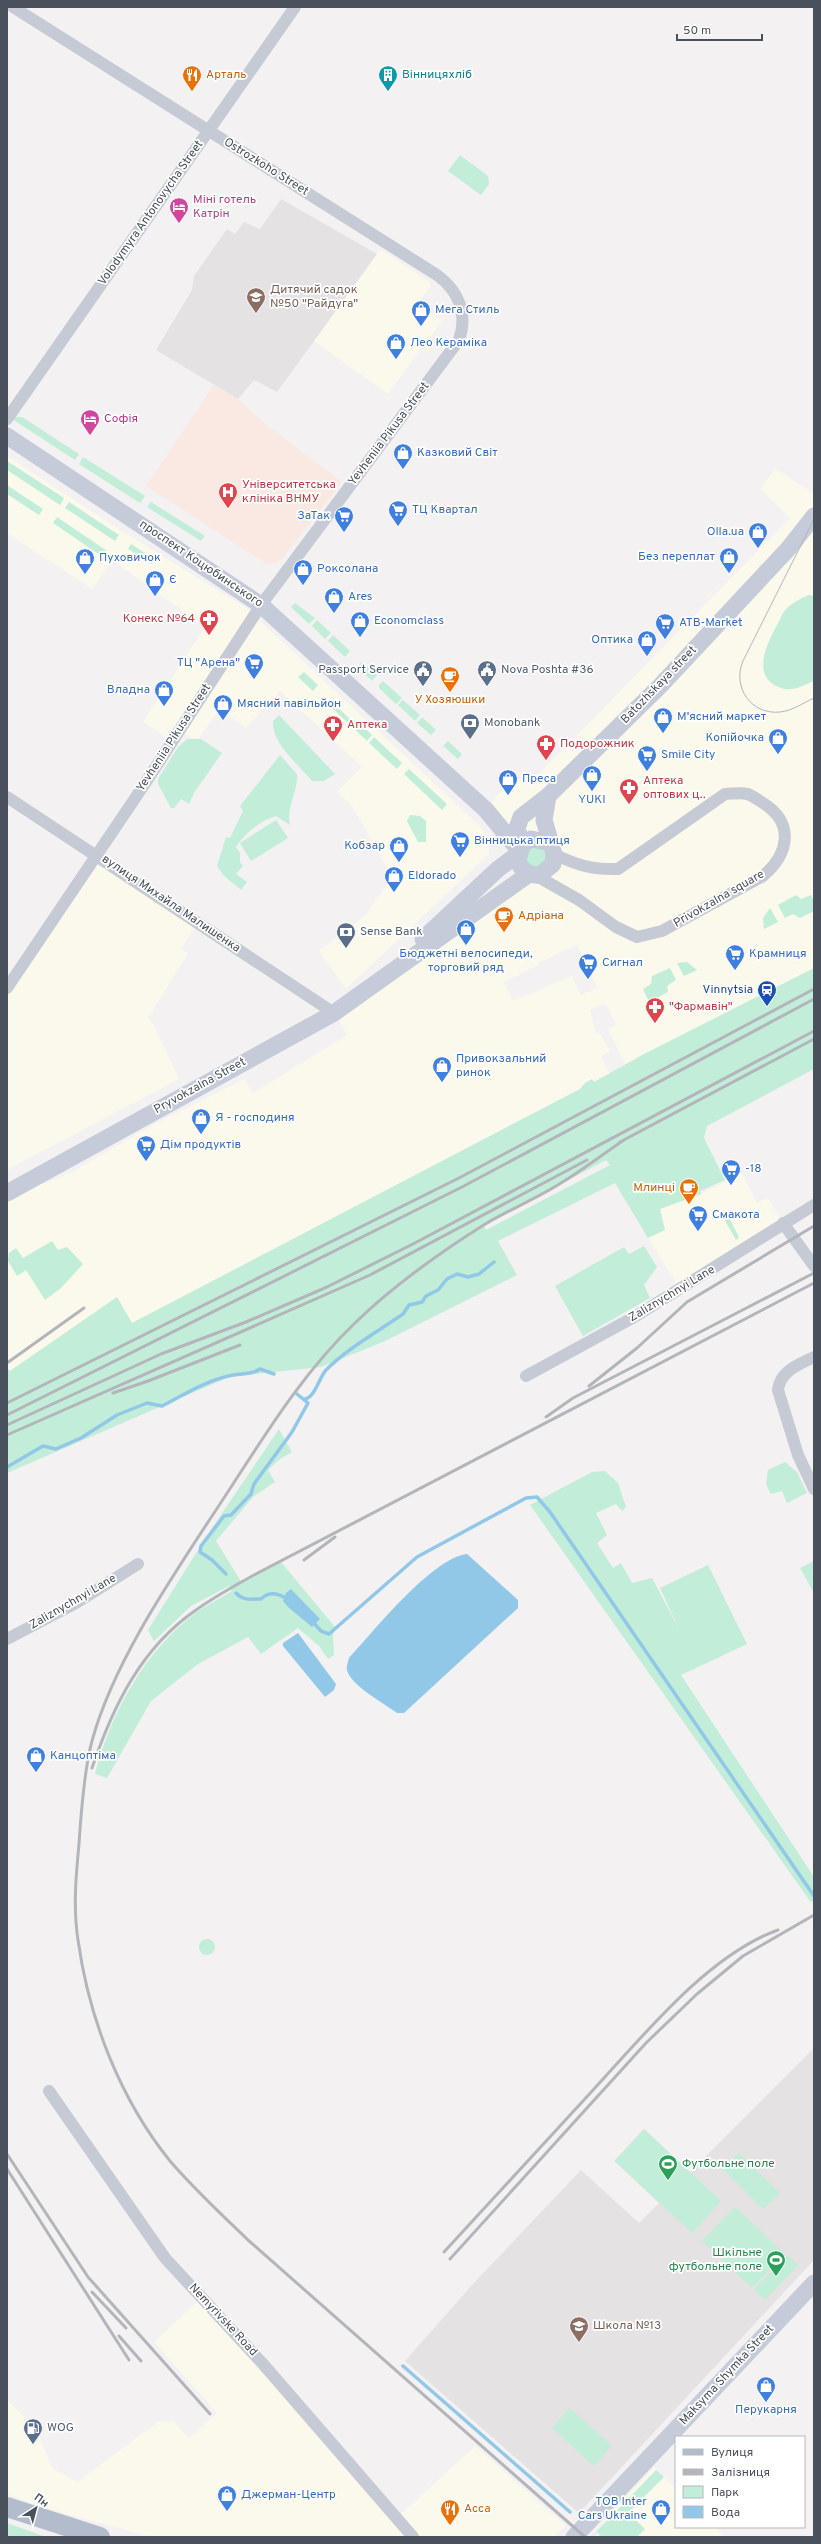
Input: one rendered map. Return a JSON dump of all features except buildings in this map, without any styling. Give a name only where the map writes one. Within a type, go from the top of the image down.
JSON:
[{"type":"main road","name":"проспект Коцюбинського","points":[[7,436],[262,605],[486,810]]},
{"type":"main road","name":"Batozhskaya street","points":[[521,817],[548,796],[661,684],[789,548],[814,516]]},
{"type":"main road","points":[[388,972],[463,923],[532,874],[546,873],[550,869],[550,847],[544,820],[548,796]]},
{"type":"main road","points":[[486,810],[502,816],[521,817],[534,824],[550,847]]},
{"type":"main road","points":[[486,810],[519,850]]},
{"type":"main road","points":[[486,810],[500,834],[501,847],[498,869]]},
{"type":"main road","points":[[521,817],[517,828],[520,866],[532,874]]},
{"type":"main road","points":[[388,972],[531,839],[550,847]]},
{"type":"main road","name":"Pryvokzalna Street","points":[[7,1193],[334,1013],[388,972]]},
{"type":"main road","name":"Maksyma Shymka Street","points":[[574,2537],[814,2283]]},
{"type":"main road","points":[[7,2507],[100,2537]]},
{"type":"street","name":"Ostrozkoho Street","points":[[13,7],[208,132],[437,275]]},
{"type":"street","name":"Volodymyra Antonovycha Street","points":[[7,419],[295,7]]},
{"type":"street","name":"Yevheniia Pikusa Street","points":[[7,988],[146,782],[262,605],[459,340],[463,327],[460,304],[446,281],[437,275]]},
{"type":"street","name":"Privokzalna square","points":[[532,874],[579,900],[616,927],[637,937],[662,932],[763,876],[776,865],[785,848],[784,830],[774,810],[747,794],[725,794],[618,869],[597,870],[578,866],[550,847]]},
{"type":"street","name":"вулиця Михайла Малишенка","points":[[7,797],[96,854],[334,1013]]},
{"type":"street","name":"Zaliznychnyi Lane","points":[[526,1376],[636,1316],[814,1205]]},
{"type":"street","points":[[783,1223],[814,1266]]},
{"type":"street","points":[[814,1357],[786,1372],[779,1381],[778,1390],[798,1455],[814,1489]]},
{"type":"street","name":"Zaliznychnyi Lane","points":[[7,1639],[76,1603],[138,1564]]},
{"type":"street","name":"Nemyrivske Road","points":[[49,2091],[165,2258],[263,2364],[413,2537]]},
{"type":"shaded area","name":"Дитячий садок №50 \"Райдуга\"","points":[[281,199],[377,254],[277,392],[254,380],[238,399],[156,350],[192,290],[194,276],[227,229],[235,234],[244,222],[260,229]]},
{"type":"shaded area","points":[[380,249],[430,282],[430,287],[418,303],[442,321],[388,394],[314,341]]},
{"type":"shaded area","points":[[214,385],[238,399],[263,422],[342,482],[281,560],[275,563],[267,564],[146,486]]},
{"type":"shaded area","points":[[7,456],[117,528],[245,607],[480,826],[488,840],[489,854],[346,989],[319,951],[365,916],[392,877],[352,806],[337,792],[362,767],[280,691],[246,728],[220,709],[197,741],[173,726],[166,737],[143,722],[205,627],[112,560],[92,589],[7,533]]},
{"type":"shaded area","points":[[775,469],[814,493],[814,976],[629,1072],[608,1029],[616,1025],[608,1007],[603,1004],[590,1010],[596,1034],[600,1033],[610,1051],[601,1056],[610,1074],[594,1082],[585,1083],[580,1089],[132,1323],[117,1297],[10,1371],[7,1368],[7,1199],[39,1181],[44,1184],[72,1172],[153,1125],[244,1079],[253,1093],[347,1035],[334,1012],[530,863],[485,809],[515,776],[518,779],[525,780],[528,777],[533,780],[790,518],[760,489]],"holes":[[[577,945],[597,988],[581,995],[572,976],[513,1001],[504,982],[539,965],[538,963]]]},
{"type":"shaded area","points":[[96,854],[198,923],[181,949],[188,954],[148,1018],[155,1027],[179,1079],[7,1170],[7,988]]},
{"type":"shaded area","points":[[742,1173],[757,1203],[768,1198],[783,1223],[680,1289],[648,1238],[665,1230],[660,1209],[701,1194]]},
{"type":"shaded area","name":"Школа №13","points":[[814,2048],[814,2260],[579,2513],[405,2361],[473,2284],[581,2170],[639,2223],[659,2203],[614,2161],[644,2129],[690,2172]]},
{"type":"shaded area","points":[[202,2297],[397,2518],[475,2446],[566,2526],[554,2537],[151,2537],[45,2508],[7,2494],[7,2400],[32,2425],[40,2438],[52,2468],[77,2482],[159,2421],[174,2422],[189,2438],[217,2413],[154,2342]]},
{"type":"shaded area","points":[[654,2467],[675,2488],[675,2528],[716,2528],[725,2537],[616,2537],[602,2524]]},
{"type":"green space","points":[[460,155],[488,176],[489,184],[481,195],[448,171]]},
{"type":"green space","points":[[15,417],[22,417],[79,454],[75,460],[12,419]]},
{"type":"green space","points":[[83,457],[145,496],[140,503],[79,464]]},
{"type":"green space","points":[[7,461],[64,498],[60,505],[7,470]]},
{"type":"green space","points":[[7,485],[43,509],[39,515],[7,494]]},
{"type":"green space","points":[[69,502],[119,535],[115,541],[65,508]]},
{"type":"green space","points":[[151,502],[205,536],[201,541],[147,507]]},
{"type":"green space","points":[[57,517],[107,551],[103,557],[53,523]]},
{"type":"green space","points":[[131,544],[154,559],[152,564],[128,549]]},
{"type":"green space","points":[[809,595],[814,596],[814,681],[796,688],[785,689],[774,685],[767,678],[764,671],[763,662],[765,652],[782,615],[788,607]]},
{"type":"green space","points":[[295,603],[315,618],[309,624],[291,607]]},
{"type":"green space","points":[[317,620],[331,633],[325,639],[312,626]]},
{"type":"green space","points":[[333,635],[350,651],[345,657],[328,641]]},
{"type":"green space","points":[[362,662],[377,675],[372,681],[357,667]]},
{"type":"green space","points":[[304,672],[318,685],[313,691],[298,677]]},
{"type":"green space","points":[[383,681],[402,698],[396,704],[379,688],[379,685]]},
{"type":"green space","points":[[403,700],[420,715],[415,721],[398,705]]},
{"type":"green space","points":[[332,702],[350,719],[347,722],[329,705]]},
{"type":"green space","points":[[279,715],[335,774],[324,781],[312,781],[287,753],[276,737],[273,721]]},
{"type":"green space","points":[[422,717],[436,730],[431,735],[417,723]]},
{"type":"green space","points":[[351,720],[357,721],[372,735],[367,741],[348,723]]},
{"type":"green space","points":[[374,737],[402,763],[397,769],[369,743]]},
{"type":"green space","points":[[187,739],[201,739],[222,753],[194,793],[189,804],[181,799],[174,808],[171,808],[158,784],[158,779],[178,747]]},
{"type":"green space","points":[[448,741],[462,754],[458,759],[443,746]]},
{"type":"green space","points":[[280,755],[297,774],[296,787],[289,818],[290,825],[276,816],[270,818],[259,824],[239,842],[236,847],[240,853],[240,862],[243,866],[236,874],[247,882],[241,890],[223,875],[217,866],[226,837],[230,838],[243,811],[240,806]]},
{"type":"green space","points":[[409,769],[447,804],[442,810],[404,774]]},
{"type":"green space","points":[[410,815],[420,816],[426,821],[426,842],[418,842],[407,821]]},
{"type":"green space","points":[[276,820],[288,838],[251,861],[240,843]]},
{"type":"green space","points":[[531,846],[545,849],[547,859],[537,868],[526,863],[525,851]]},
{"type":"green space","points":[[796,895],[801,899],[811,895],[814,901],[814,911],[800,918],[793,914],[785,918],[778,905]]},
{"type":"green space","points":[[770,908],[778,922],[764,929],[763,918]]},
{"type":"green space","points":[[687,962],[697,970],[684,976],[677,963]]},
{"type":"green space","points":[[670,968],[676,980],[667,986],[668,992],[649,1002],[643,989],[651,984],[652,976]]},
{"type":"green space","points":[[814,968],[814,1069],[707,1126],[704,1138],[725,1180],[700,1191],[701,1194],[660,1209],[665,1230],[648,1238],[615,1183],[498,1241],[517,1275],[383,1342],[321,1367],[229,1377],[7,1473],[7,1368],[10,1371],[117,1297],[132,1323],[580,1089],[585,1083],[592,1079],[594,1082],[644,1054]],"holes":[[[606,1160],[610,1165],[486,1230],[484,1225]]]},
{"type":"green space","points":[[728,1216],[739,1237],[736,1240],[723,1217]]},
{"type":"green space","points":[[52,1241],[58,1250],[67,1247],[83,1264],[61,1288],[45,1300],[26,1270],[17,1276],[8,1261],[9,1253],[16,1248],[23,1258]]},
{"type":"green space","points":[[644,1246],[657,1267],[644,1285],[650,1298],[583,1336],[555,1286],[624,1247],[629,1254]]},
{"type":"green space","points":[[279,1429],[292,1452],[280,1459],[268,1470],[275,1482],[253,1497],[216,1541],[242,1583],[281,1562],[335,1627],[333,1635],[334,1655],[328,1659],[319,1646],[298,1628],[261,1654],[248,1637],[198,1664],[151,1701],[107,1778],[95,1774],[110,1728],[121,1705],[146,1663],[179,1627],[198,1611],[232,1591],[229,1586],[191,1606],[154,1641],[148,1630],[208,1534]]},
{"type":"green space","points":[[785,1462],[797,1472],[807,1493],[787,1503],[782,1491],[771,1494],[766,1484],[768,1470]]},
{"type":"green space","points":[[605,1471],[618,1483],[626,1507],[622,1511],[616,1504],[596,1513],[607,1535],[597,1543],[613,1568],[621,1563],[632,1583],[652,1578],[679,1629],[660,1588],[708,1565],[747,1644],[681,1675],[814,1877],[814,1903],[810,1901],[530,1505],[592,1472]]},
{"type":"green space","points":[[814,1561],[814,1593],[800,1568]]},
{"type":"green space","points":[[207,1939],[213,1941],[215,1947],[213,1953],[207,1955],[201,1953],[199,1947],[201,1941]]},
{"type":"green space","name":"Футбольне поле","points":[[644,2129],[721,2201],[692,2233],[615,2161]]},
{"type":"green space","points":[[739,2153],[780,2193],[763,2209],[723,2169]]},
{"type":"green space","points":[[735,2207],[785,2254],[752,2288],[702,2241]]},
{"type":"green space","name":"Шкільне футбольне поле","points":[[788,2255],[798,2265],[765,2300],[754,2289]]},
{"type":"green space","points":[[570,2408],[612,2446],[594,2466],[552,2428]]},
{"type":"green space","points":[[656,2470],[664,2477],[628,2513],[645,2529],[637,2537],[602,2537],[597,2532],[591,2537]]},
{"type":"green space","points":[[7,2523],[46,2537],[7,2537]]},
{"type":"water","points":[[467,1554],[518,1600],[518,1608],[404,1713],[397,1713],[369,1694],[355,1682],[347,1670],[349,1658],[404,1597],[421,1582],[437,1568],[453,1559]]},
{"type":"water","points":[[291,1589],[320,1619],[312,1627],[283,1601],[286,1593]]},
{"type":"water","points":[[298,1633],[336,1684],[334,1690],[325,1697],[283,1646],[283,1643]]},
{"type":"waterway","points":[[305,1399],[312,1395],[326,1370],[353,1347],[403,1314],[409,1305],[422,1302],[426,1296],[438,1290],[447,1279],[457,1274],[468,1277],[479,1274],[494,1262]]},
{"type":"waterway","points":[[7,1467],[43,1446],[56,1449],[81,1438],[117,1415],[147,1403],[162,1406],[188,1392],[223,1377],[250,1373],[260,1369],[274,1374]]},
{"type":"waterway","points":[[226,1574],[212,1560],[200,1552],[201,1546],[224,1516],[231,1515],[251,1494],[254,1484],[292,1432],[308,1403],[297,1394]]},
{"type":"waterway","points":[[312,1621],[321,1631],[329,1634],[417,1557],[526,1498],[537,1497],[550,1512],[814,1896]]},
{"type":"waterway","points":[[236,1593],[247,1599],[261,1599],[270,1594],[280,1595],[287,1599]]},
{"type":"waterway","points":[[403,2366],[570,2512]]},
{"type":"tram line","points":[[814,519],[743,661],[740,671],[742,689],[746,697],[760,709],[770,712],[780,712],[789,710],[814,698]]},
{"type":"railway","points":[[7,1403],[459,1178],[814,989]]},
{"type":"railway","points":[[7,1415],[462,1187],[814,999]]},
{"type":"railway","points":[[7,1425],[161,1354],[246,1322],[327,1287],[413,1244],[814,1031]]},
{"type":"railway","points":[[620,1142],[814,1039]]},
{"type":"railway","points":[[585,2537],[248,2240],[170,2161],[152,2137],[136,2111],[109,2057],[90,1999],[83,1970],[76,1928],[76,1892],[82,1805],[89,1752],[102,1711],[114,1681],[145,1621],[181,1563],[264,1436],[298,1388],[335,1343],[356,1322],[386,1295],[417,1271],[482,1226],[551,1189],[577,1173],[624,1140]]},
{"type":"railway","points":[[7,1435],[370,1275],[587,1160]]},
{"type":"railway","points":[[589,1386],[637,1348],[687,1302],[814,1226]]},
{"type":"railway","points":[[546,1417],[573,1398],[814,1273]]},
{"type":"railway","points":[[92,1768],[109,1722],[131,1680],[144,1660],[177,1625],[203,1605],[254,1575],[814,1283]]},
{"type":"railway","points":[[7,1363],[84,1308]]},
{"type":"railway","points":[[113,1393],[240,1345]]},
{"type":"railway","points":[[304,1560],[335,1537]]},
{"type":"railway","points":[[450,2259],[646,2043],[697,1994],[743,1956],[814,1915]]},
{"type":"railway","points":[[444,2252],[678,1999],[702,1977],[727,1958],[752,1942],[778,1930]]},
{"type":"railway","points":[[7,2154],[88,2277],[210,2414]]},
{"type":"railway","points":[[7,2169],[129,2360]]},
{"type":"railway","points":[[92,2292],[126,2328]]},
{"type":"railway","points":[[119,2336],[141,2361]]},
{"type":"place","name":"Арталь","points":[[192,92]]},
{"type":"place","name":"Вінницяхліб","points":[[388,92]]},
{"type":"place","name":"Міні готель Катрін","points":[[179,224]]},
{"type":"place","name":"Дитячий садок №50 \"Райдуга\"","points":[[256,314]]},
{"type":"place","name":"Мега Стиль","points":[[421,327]]},
{"type":"place","name":"Лео Кераміка","points":[[396,360]]},
{"type":"place","name":"Софія","points":[[90,436]]},
{"type":"place","name":"Казковий Світ","points":[[403,470]]},
{"type":"place","name":"Університетська клініка ВНМУ","points":[[228,509]]},
{"type":"place","name":"ТЦ Квартал","points":[[398,527]]},
{"type":"place","name":"ЗаТак","points":[[344,533]]},
{"type":"place","name":"Olla.ua","points":[[758,549]]},
{"type":"place","name":"Без переплат","points":[[729,574]]},
{"type":"place","name":"Пуховичок","points":[[85,575]]},
{"type":"place","name":"Роксолана","points":[[303,586]]},
{"type":"place","name":"Є","points":[[155,597]]},
{"type":"place","name":"Ares","points":[[334,614]]},
{"type":"place","name":"Конекс №64","points":[[209,636]]},
{"type":"place","name":"Economclass","points":[[360,638]]},
{"type":"place","name":"ATB-Market","points":[[665,640]]},
{"type":"place","name":"Оптика","points":[[647,657]]},
{"type":"place","name":"ТЦ \"Арена\"","points":[[254,680]]},
{"type":"place","name":"Passport Service","points":[[423,687]]},
{"type":"place","name":"Nova Poshta #36","points":[[487,687]]},
{"type":"place","name":"У Хозяюшки","points":[[450,693]]},
{"type":"place","name":"Владна","points":[[164,707]]},
{"type":"place","name":"Мясний павільйон","points":[[223,721]]},
{"type":"place","name":"М'ясний маркет","points":[[663,734]]},
{"type":"place","name":"Monobank","points":[[470,740]]},
{"type":"place","name":"Аптека","points":[[333,742]]},
{"type":"place","name":"Копійочка","points":[[778,755]]},
{"type":"place","name":"Подорожник","points":[[546,761]]},
{"type":"place","name":"Smile City","points":[[647,772]]},
{"type":"place","name":"YUKI","points":[[592,792]]},
{"type":"place","name":"Преса","points":[[508,796]]},
{"type":"place","name":"Аптека оптових ц‥","points":[[629,805]]},
{"type":"place","name":"Вінницька птиця","points":[[460,858]]},
{"type":"place","name":"Кобзар","points":[[399,863]]},
{"type":"place","name":"Eldorado","points":[[394,893]]},
{"type":"place","name":"Адріана","points":[[504,933]]},
{"type":"place","name":"Бюджетні велосипеди, торговий ряд","points":[[466,946]]},
{"type":"place","name":"Sense Bank","points":[[346,949]]},
{"type":"place","name":"Крамниця","points":[[735,971]]},
{"type":"place","name":"Сигнал","points":[[588,980]]},
{"type":"place","name":"Vinnytsia","points":[[767,1007]]},
{"type":"place","name":"\"Фармавін\"","points":[[655,1024]]},
{"type":"place","name":"Привокзальний ринок","points":[[442,1083]]},
{"type":"place","name":"Я - господиня","points":[[201,1135]]},
{"type":"place","name":"Дім продуктів","points":[[146,1162]]},
{"type":"place","name":"-18","points":[[731,1186]]},
{"type":"place","name":"Млинці","points":[[689,1205]]},
{"type":"place","name":"Смакота","points":[[698,1232]]},
{"type":"place","name":"Канцоптіма","points":[[36,1773]]},
{"type":"place","name":"Футбольне поле","points":[[668,2181]]},
{"type":"place","name":"Шкільне футбольне поле","points":[[776,2277]]},
{"type":"place","name":"Школа №13","points":[[579,2343]]},
{"type":"place","name":"Перукарня","points":[[766,2403]]},
{"type":"place","name":"WOG","points":[[33,2445]]},
{"type":"place","name":"Джерман-Центр","points":[[227,2512]]},
{"type":"place","name":"Асса","points":[[450,2526]]},
{"type":"place","name":"ТОВ Inter Cars Ukraine","points":[[661,2526]]}]
